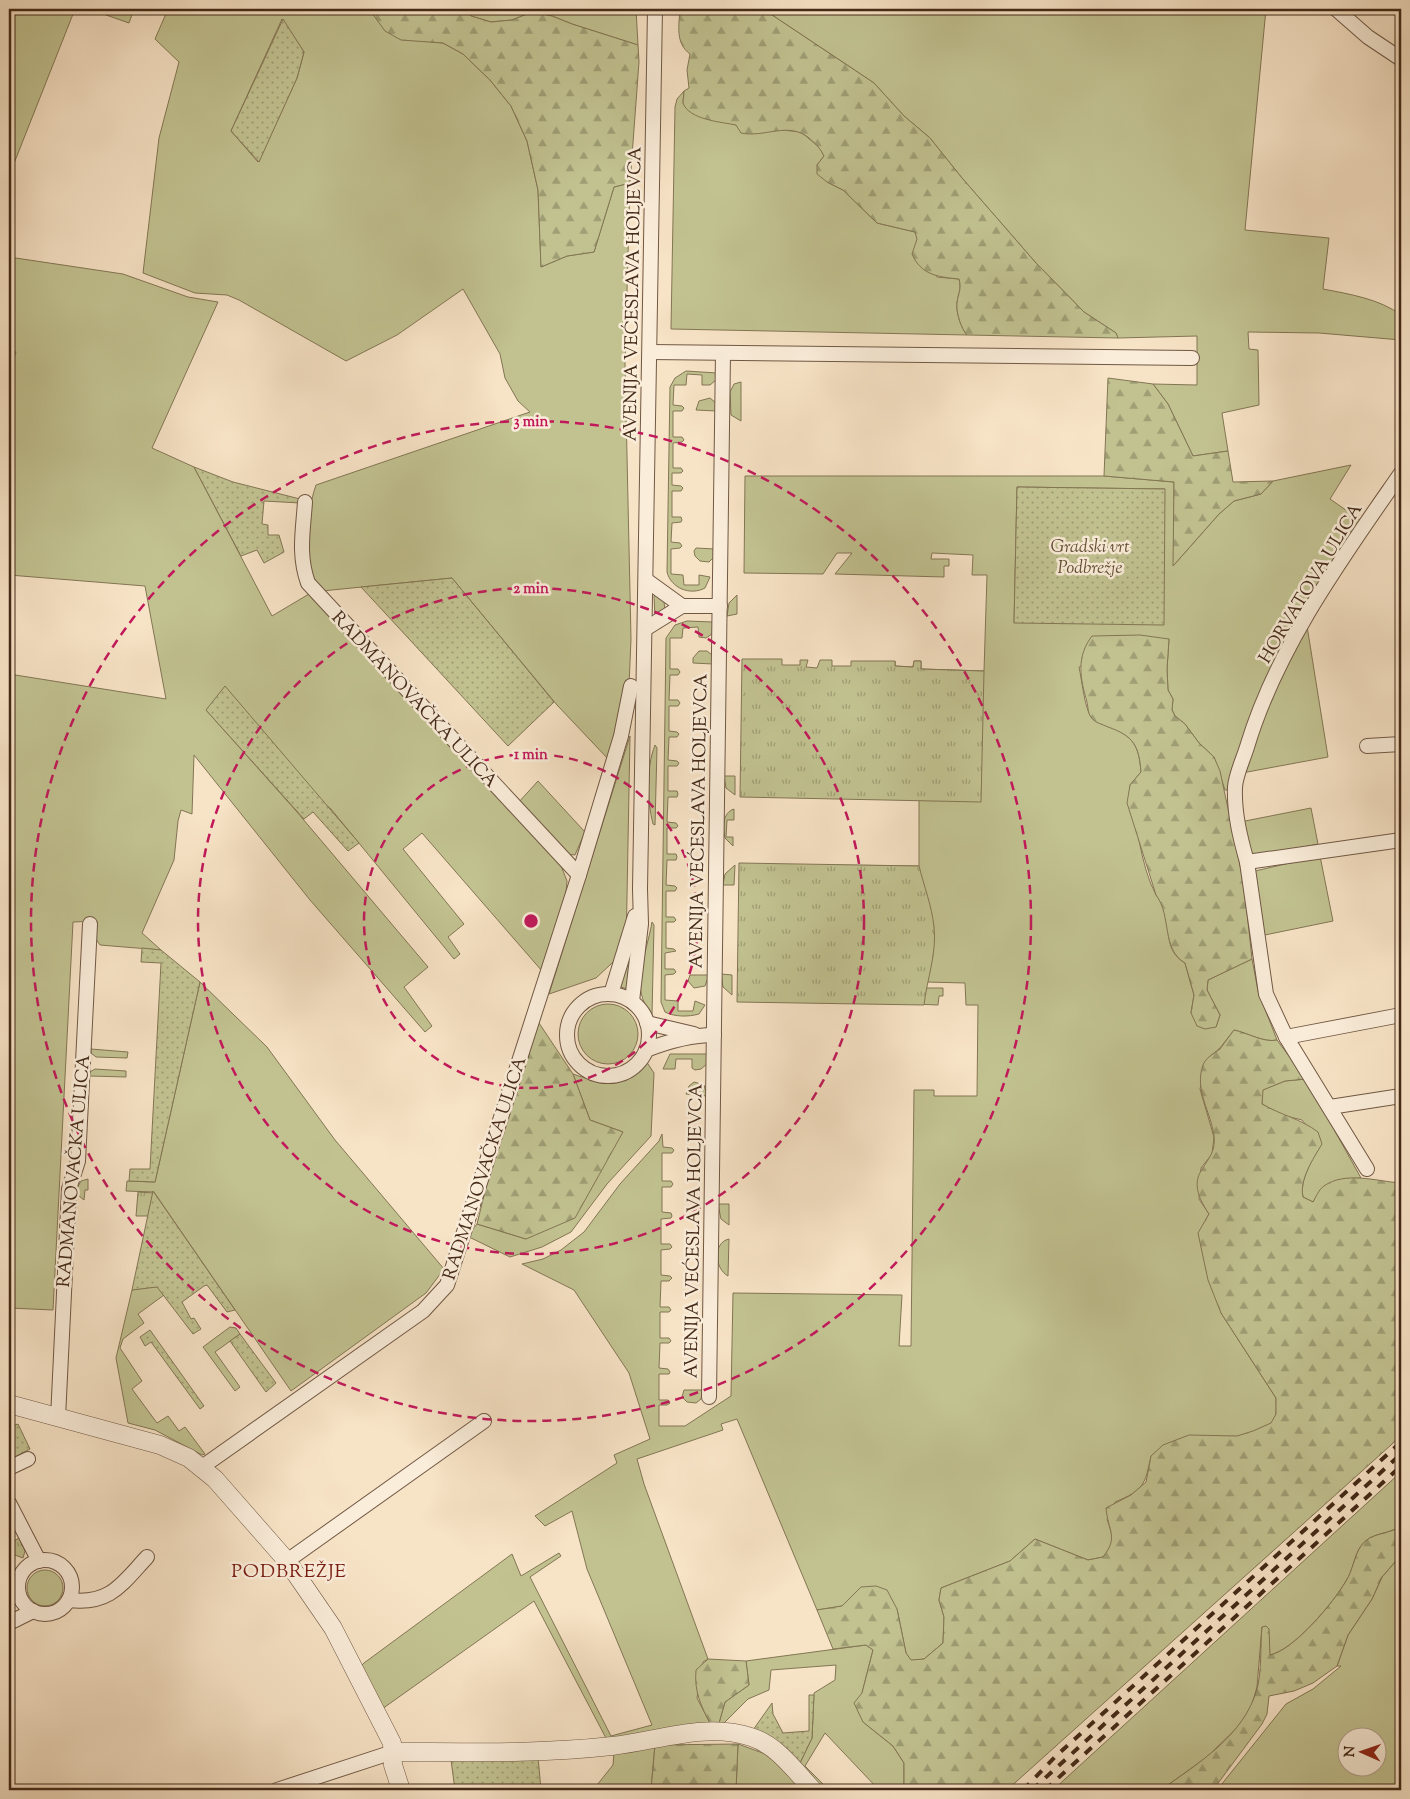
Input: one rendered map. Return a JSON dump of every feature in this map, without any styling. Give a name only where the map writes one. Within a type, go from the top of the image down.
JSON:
[{"type":"street","name":"AVENIJA VEĆESLAVA HOLJEVCA","points":[[632,1001],[641,924],[640,889],[655,9]]},
{"type":"street","points":[[1336,9],[1368,37],[1401,59]]},
{"type":"street","points":[[650,352],[1192,358]]},
{"type":"street","name":"AVENIJA VEĆESLAVA HOLJEVCA","points":[[710,1397],[723,353]]},
{"type":"street","name":"HORVATOVA ULICA","points":[[1368,1169],[1286,1037],[1266,994],[1247,862],[1237,826],[1235,786],[1256,714],[1293,640],[1350,548],[1401,473]]},
{"type":"street","name":"RADMANOVAČKA ULICA","points":[[305,502],[300,549],[308,583],[579,875]]},
{"type":"street","points":[[646,580],[682,606]]},
{"type":"street","points":[[645,629],[682,606],[720,606]]},
{"type":"street","name":"RADMANOVAČKA ULICA","points":[[202,1467],[422,1310],[447,1285],[579,875],[621,736],[631,686]]},
{"type":"street","points":[[1367,746],[1401,744]]},
{"type":"street","points":[[1247,862],[1401,840]]},
{"type":"street","name":"AVENIJA VEĆESLAVA HOLJEVCA","points":[[611,994],[634,924],[640,889]]},
{"type":"street","name":"RADMANOVAČKA ULICA","points":[[58,1418],[68,1188],[78,1161],[90,924]]},
{"type":"street","points":[[611,994],[632,1001],[641,1010],[647,1022],[649,1036],[646,1050],[639,1062],[628,1070],[615,1075],[602,1075],[588,1071],[578,1062],[570,1050],[568,1030],[575,1011],[585,1001],[597,995],[611,994]]},
{"type":"street","points":[[1286,1037],[1401,1015]]},
{"type":"street","points":[[647,1022],[699,1035]]},
{"type":"street","points":[[646,1050],[669,1041],[699,1035],[714,1035]]},
{"type":"street","points":[[1330,1107],[1401,1096]]},
{"type":"street","points":[[9,1404],[160,1445],[202,1467],[255,1523],[287,1561],[333,1628],[392,1743],[394,1765],[401,1790]]},
{"type":"street","points":[[287,1561],[484,1422]]},
{"type":"street","points":[[9,1468],[28,1459]]},
{"type":"street","points":[[9,1503],[39,1561]]},
{"type":"street","points":[[69,1600],[86,1601],[110,1596],[147,1557]]},
{"type":"street","points":[[39,1561],[52,1562],[66,1571],[72,1587],[69,1600],[60,1610],[51,1614],[33,1611],[21,1599],[19,1582],[28,1567],[39,1561]]},
{"type":"street","points":[[9,1623],[33,1611]]},
{"type":"street","points":[[277,1790],[393,1752],[483,1752],[612,1746],[697,1732],[730,1732],[762,1740],[780,1755],[813,1790]]},
{"type":"green space","points":[[9,9],[75,9],[9,176]]},
{"type":"green space","points":[[89,9],[134,9],[129,23]]},
{"type":"green space","points":[[168,9],[369,9],[423,41],[443,43],[463,54],[490,80],[511,106],[527,141],[538,190],[541,267],[567,256],[594,252],[614,187],[630,183],[625,364],[631,639],[629,686],[610,761],[557,705],[452,578],[322,591],[315,581],[307,555],[307,525],[316,485],[530,412],[518,401],[505,378],[500,354],[463,289],[397,335],[346,361],[239,300],[227,295],[195,293],[143,273],[159,138],[179,62],[155,39]],"holes":[[[282,19],[304,52],[297,78],[258,162],[231,131]]]},
{"type":"green space","points":[[369,9],[467,9],[471,16],[491,22],[512,20],[532,12],[552,16],[638,45],[639,62],[630,183],[614,187],[594,252],[567,256],[541,267],[538,190],[527,141],[511,106],[490,80],[463,54],[443,43],[401,40],[385,31]]},
{"type":"green space","points":[[467,9],[636,9],[638,45],[552,16],[532,12],[512,20],[491,22],[471,16]]},
{"type":"green space","points":[[680,9],[763,9],[874,83],[904,116],[930,138],[1036,263],[1084,312],[1116,333],[1118,338],[967,335],[957,311],[960,289],[959,279],[937,276],[925,271],[912,254],[917,239],[915,232],[877,223],[843,190],[827,182],[817,174],[817,165],[824,156],[818,146],[809,138],[801,133],[785,130],[759,134],[741,133],[736,125],[699,117],[686,109],[683,102],[684,91],[689,88],[687,70],[690,54],[685,50],[680,39]]},
{"type":"green space","points":[[763,9],[1266,9],[1245,230],[1329,238],[1323,289],[1364,298],[1393,309],[1401,315],[1401,340],[1319,333],[1248,332],[1249,349],[1258,350],[1259,405],[1222,413],[1228,451],[1193,456],[1168,404],[1153,384],[1197,385],[1197,336],[1118,338],[1116,333],[1084,312],[1036,263],[930,138],[904,116],[874,83]]},
{"type":"green space","points":[[283,19],[304,52],[297,78],[259,162],[231,131]]},
{"type":"green space","points":[[684,91],[683,103],[697,115],[736,125],[801,132],[820,148],[824,156],[817,165],[827,182],[843,190],[877,223],[915,232],[937,277],[959,279],[960,289],[957,311],[967,335],[671,329],[675,107],[677,99]]},
{"type":"green space","points":[[9,257],[123,274],[188,297],[218,302],[152,448],[194,467],[272,616],[309,594],[560,863],[567,881],[566,893],[542,971],[422,833],[403,849],[464,924],[448,937],[460,954],[454,959],[331,809],[206,710],[297,812],[428,967],[404,987],[432,1026],[425,1032],[310,900],[194,755],[192,814],[181,810],[174,860],[142,933],[161,950],[100,945],[96,939],[97,921],[73,922],[53,1310],[9,1308],[9,674],[166,699],[145,586],[9,575],[9,371],[16,352],[9,349]]},
{"type":"green space","points":[[686,371],[717,373],[716,380],[710,385],[702,385],[702,375],[687,374],[686,385],[674,385],[673,405],[684,408],[682,411],[673,411],[673,437],[682,437],[684,440],[673,443],[673,468],[681,468],[683,471],[681,473],[672,473],[672,485],[683,488],[681,491],[672,491],[672,517],[681,517],[682,520],[681,522],[672,523],[671,542],[680,543],[682,546],[671,549],[671,574],[683,575],[684,585],[699,585],[699,575],[710,577],[705,588],[693,591],[687,591],[677,586],[669,578],[667,572],[670,387],[675,378]]},
{"type":"green space","points":[[1108,378],[1153,384],[1168,404],[1193,456],[1228,451],[1233,482],[1273,481],[1261,494],[1234,501],[1219,514],[1173,566],[1174,482],[1104,476]]},
{"type":"green space","points":[[741,382],[741,421],[731,415],[730,392],[734,384]]},
{"type":"green space","points":[[710,398],[716,403],[717,411],[696,410],[699,401]]},
{"type":"green space","points":[[1351,465],[1330,499],[1363,522],[1294,631],[1230,790],[1225,790],[1214,757],[1199,743],[1172,710],[1173,699],[1168,690],[1167,669],[1169,639],[1079,667],[1085,700],[1092,719],[1129,738],[1139,755],[1141,772],[1130,785],[1139,842],[1151,883],[1166,912],[1170,944],[1178,958],[1185,963],[1194,995],[1191,1013],[1216,1027],[1220,1015],[1207,990],[1208,980],[1252,959],[1258,991],[1277,1040],[1261,1039],[1234,1030],[1220,1048],[1208,1058],[1200,1089],[1214,1137],[1212,1154],[1201,1168],[1199,1199],[1209,1214],[1206,1219],[1221,1313],[1276,1398],[1275,1418],[1271,1424],[1249,1434],[1151,1456],[1147,1474],[1142,1485],[1132,1494],[1115,1502],[1107,1519],[1112,1535],[1112,1543],[1103,1557],[1088,1560],[1035,1539],[1010,1561],[941,1588],[939,1600],[944,1617],[943,1643],[924,1659],[910,1661],[906,1653],[897,1609],[861,1587],[842,1606],[817,1610],[737,1419],[721,1424],[723,1430],[637,1459],[644,1484],[708,1659],[703,1662],[697,1698],[711,1725],[607,1740],[534,1601],[382,1709],[360,1667],[364,1663],[512,1554],[521,1576],[559,1553],[561,1556],[530,1577],[611,1736],[652,1725],[587,1569],[572,1511],[545,1526],[535,1516],[617,1463],[614,1455],[650,1439],[629,1373],[574,1290],[522,1264],[543,1259],[561,1250],[584,1232],[620,1184],[659,1141],[662,1134],[663,1147],[674,1150],[672,1153],[662,1153],[662,1181],[671,1181],[673,1184],[671,1187],[662,1187],[662,1212],[671,1213],[672,1216],[671,1218],[661,1219],[661,1244],[670,1244],[672,1247],[661,1250],[661,1275],[672,1278],[669,1281],[661,1281],[660,1307],[669,1307],[671,1310],[669,1312],[660,1312],[660,1338],[669,1338],[671,1341],[669,1343],[660,1343],[659,1368],[668,1369],[670,1372],[669,1374],[659,1374],[659,1400],[668,1400],[670,1403],[659,1405],[659,1426],[685,1426],[731,1396],[733,1293],[902,1295],[899,1346],[911,1346],[914,1090],[934,1090],[934,1096],[977,1096],[978,1005],[966,1005],[965,983],[926,982],[926,988],[943,988],[943,996],[939,996],[938,1005],[914,1004],[934,927],[830,865],[919,866],[919,800],[868,799],[891,710],[895,661],[895,666],[913,667],[914,661],[921,661],[921,669],[984,671],[987,575],[972,575],[973,555],[932,553],[931,559],[949,559],[949,566],[944,566],[944,577],[835,574],[852,553],[837,553],[823,574],[744,573],[745,476],[1104,476],[1174,482],[1174,565],[1219,514],[1234,501],[1261,494],[1273,481]],"holes":[[[1017,487],[1165,489],[1014,623]]]},
{"type":"green space","points":[[194,467],[233,482],[300,499],[300,503],[264,501],[262,524],[268,525],[268,535],[279,535],[284,552],[264,563],[257,550],[241,556]]},
{"type":"green space","name":"Gradski vrt Podbrežje","points":[[1017,487],[1165,489],[1164,625],[1014,623]]},
{"type":"green space","points":[[696,548],[715,549],[715,556],[709,562],[700,561],[695,556],[694,551]]},
{"type":"green space","points":[[452,578],[554,702],[508,746],[361,587]]},
{"type":"green space","points":[[656,595],[664,602],[665,610],[655,617],[654,596]]},
{"type":"green space","points":[[737,595],[737,614],[727,616],[729,603]]},
{"type":"green space","points":[[687,621],[713,622],[712,634],[706,638],[699,637],[698,627],[683,628],[682,638],[670,638],[670,669],[678,669],[680,672],[678,675],[670,675],[669,700],[678,700],[680,703],[678,706],[669,706],[669,731],[679,734],[677,737],[669,737],[668,760],[679,763],[677,766],[668,766],[668,791],[677,791],[678,794],[677,797],[668,797],[667,822],[676,823],[678,826],[676,828],[667,828],[667,854],[676,854],[677,857],[676,860],[667,860],[666,885],[677,888],[675,891],[666,891],[666,917],[674,917],[676,920],[674,922],[666,922],[666,948],[676,951],[665,953],[665,969],[674,969],[676,972],[665,975],[665,1000],[678,1001],[678,1011],[693,1011],[695,1001],[705,1005],[699,1014],[682,1016],[665,1012],[661,1002],[666,638],[675,625]]},
{"type":"green space","points":[[1307,626],[1328,757],[1242,773],[1272,692]]},
{"type":"green space","points":[[1140,635],[1169,639],[1167,669],[1168,690],[1173,699],[1172,710],[1199,743],[1214,757],[1220,771],[1244,884],[1252,959],[1208,980],[1207,990],[1220,1015],[1216,1027],[1205,1029],[1197,1026],[1191,1013],[1194,995],[1185,963],[1178,957],[1169,941],[1161,903],[1156,895],[1127,803],[1130,785],[1141,772],[1137,749],[1134,743],[1124,734],[1099,723],[1090,716],[1081,676],[1083,652],[1092,636]]},
{"type":"green space","points":[[699,651],[707,651],[712,655],[713,664],[693,663],[693,658]]},
{"type":"green space","points":[[742,659],[782,659],[782,665],[800,665],[800,660],[808,660],[806,667],[817,668],[820,660],[832,660],[832,666],[851,666],[851,661],[895,661],[895,666],[913,667],[914,661],[921,661],[921,669],[984,671],[981,802],[740,797]]},
{"type":"green space","points":[[225,686],[359,843],[348,851],[313,812],[304,819],[206,710]]},
{"type":"green space","points":[[630,736],[626,950],[596,978],[549,994]]},
{"type":"green space","points":[[655,745],[657,748],[655,825],[651,815],[648,784],[650,764]]},
{"type":"green space","points":[[724,776],[735,776],[735,795],[726,788]]},
{"type":"green space","points":[[538,781],[585,832],[575,855],[566,854],[518,803]]},
{"type":"green space","points":[[1311,808],[1318,844],[1249,858],[1240,822]]},
{"type":"green space","points":[[734,809],[734,820],[727,820],[726,837],[733,837],[733,846],[725,838],[724,825],[725,817]]},
{"type":"green space","points":[[1320,856],[1333,921],[1260,936],[1255,871]]},
{"type":"green space","points":[[739,863],[919,866],[932,912],[935,937],[924,1005],[737,1002]]},
{"type":"green space","points":[[735,865],[734,885],[723,885],[725,874]]},
{"type":"green space","points":[[652,922],[654,925],[652,1015],[641,993],[640,982],[643,958]]},
{"type":"green space","points":[[632,947],[627,989],[618,986]]},
{"type":"green space","points":[[142,948],[161,950],[200,982],[155,1182],[129,1181],[130,1169],[150,1169],[161,963],[141,962]]},
{"type":"green space","points":[[721,974],[732,975],[732,995],[723,987]]},
{"type":"green space","points":[[690,975],[709,975],[705,986],[694,988],[688,981]]},
{"type":"green space","points":[[200,982],[267,1047],[335,1140],[444,1269],[426,1293],[291,1391],[154,1192],[126,1191],[127,1181],[155,1182]]},
{"type":"green space","points":[[602,1004],[614,1004],[625,1009],[633,1017],[638,1028],[636,1046],[625,1059],[614,1064],[602,1064],[591,1059],[583,1051],[578,1040],[578,1028],[583,1017],[591,1009]]},
{"type":"green space","points":[[539,1023],[573,1074],[590,1120],[623,1132],[575,1218],[526,1239],[477,1224],[501,1126]]},
{"type":"green space","points":[[1234,1030],[1261,1039],[1277,1040],[1306,1079],[1285,1081],[1263,1090],[1262,1104],[1318,1132],[1322,1144],[1305,1177],[1302,1190],[1303,1197],[1313,1202],[1322,1187],[1332,1181],[1341,1179],[1361,1178],[1400,1183],[1401,1436],[1007,1790],[904,1790],[904,1763],[893,1746],[863,1722],[854,1703],[862,1693],[873,1650],[866,1645],[833,1649],[817,1610],[842,1606],[861,1587],[876,1586],[887,1590],[897,1609],[906,1653],[911,1660],[924,1659],[943,1643],[944,1617],[939,1600],[941,1588],[1010,1561],[1035,1539],[1088,1560],[1103,1557],[1112,1539],[1106,1508],[1131,1495],[1146,1482],[1151,1456],[1163,1445],[1189,1435],[1237,1436],[1271,1423],[1276,1414],[1276,1398],[1221,1313],[1208,1280],[1198,1233],[1209,1214],[1200,1199],[1197,1187],[1198,1178],[1214,1147],[1214,1136],[1200,1083],[1201,1074],[1206,1060],[1220,1049]]},
{"type":"green space","points":[[91,1049],[128,1052],[127,1058],[96,1057],[91,1053]]},
{"type":"green space","points":[[670,1054],[708,1054],[708,1063],[701,1069],[695,1070],[692,1068],[692,1059],[676,1059],[675,1069],[663,1069]]},
{"type":"green space","points":[[646,1061],[654,1073],[651,1136],[607,1184],[571,1232],[542,1247],[510,1257],[467,1236],[477,1224],[526,1239],[623,1132],[590,1120],[573,1074],[594,1080],[612,1080],[621,1078],[638,1069]]},
{"type":"green space","points":[[95,1069],[126,1071],[126,1077],[90,1076],[90,1072]]},
{"type":"green space","points":[[1306,1079],[1361,1178],[1333,1182],[1313,1202],[1303,1197],[1302,1190],[1305,1177],[1321,1144],[1302,1120],[1282,1115],[1262,1104],[1262,1090],[1285,1081]]},
{"type":"green space","points":[[694,1082],[704,1085],[707,1096],[686,1094],[689,1086]]},
{"type":"green space","points":[[88,1179],[88,1190],[85,1190],[84,1200],[79,1196],[77,1188],[81,1181]]},
{"type":"green space","points":[[153,1191],[235,1310],[227,1312],[207,1285],[204,1286],[182,1302],[191,1319],[194,1318],[201,1329],[193,1334],[157,1287],[132,1290]]},
{"type":"green space","points":[[138,1192],[153,1193],[148,1216],[136,1216]]},
{"type":"green space","points":[[718,1204],[729,1204],[729,1225],[721,1219]]},
{"type":"green space","points":[[729,1239],[728,1276],[720,1268],[717,1256],[720,1245]]},
{"type":"green space","points":[[157,1286],[164,1295],[138,1314],[144,1323],[123,1339],[120,1348],[142,1381],[132,1389],[157,1423],[168,1416],[179,1431],[185,1427],[205,1454],[202,1455],[155,1430],[128,1423],[116,1358],[132,1290]]},
{"type":"green space","points":[[230,1327],[236,1328],[240,1334],[215,1352],[240,1387],[235,1391],[203,1347]]},
{"type":"green space","points":[[150,1330],[204,1406],[200,1409],[151,1342],[145,1346],[140,1337]]},
{"type":"green space","points":[[240,1334],[276,1383],[266,1392],[230,1341]]},
{"type":"green space","points":[[684,1390],[703,1390],[701,1399],[696,1403],[687,1402],[682,1397]]},
{"type":"green space","points":[[18,1424],[30,1449],[9,1460],[9,1427]]},
{"type":"green space","points":[[1401,1472],[1401,1526],[1365,1541],[1340,1590],[1312,1624],[1290,1644],[1270,1655],[1262,1627],[1257,1687],[1251,1708],[1241,1724],[1207,1757],[1161,1790],[1053,1790]]},
{"type":"green space","points":[[1401,1526],[1401,1555],[1382,1577],[1372,1599],[1348,1635],[1337,1666],[1313,1683],[1294,1691],[1269,1696],[1267,1714],[1262,1724],[1213,1790],[1161,1790],[1204,1759],[1242,1721],[1251,1706],[1259,1682],[1262,1627],[1266,1626],[1269,1629],[1270,1655],[1290,1644],[1312,1624],[1340,1590],[1365,1541]]},
{"type":"green space","points":[[9,1538],[11,1543],[19,1538],[25,1551],[23,1558],[12,1554],[9,1561]]},
{"type":"green space","points":[[1401,1555],[1401,1790],[1217,1790],[1286,1704],[1313,1689],[1341,1666],[1337,1666],[1348,1635],[1372,1599],[1382,1577]]},
{"type":"green space","points":[[9,1565],[15,1568],[10,1580],[13,1605],[9,1613]]},
{"type":"green space","points":[[45,1570],[52,1571],[58,1575],[62,1581],[62,1595],[58,1601],[52,1605],[45,1606],[38,1605],[32,1601],[28,1595],[27,1588],[28,1581],[32,1575],[38,1571]]},
{"type":"green space","points":[[866,1645],[873,1650],[862,1693],[863,1722],[893,1746],[904,1763],[904,1790],[879,1790],[825,1733],[805,1766],[829,1790],[824,1790],[799,1765],[812,1738],[814,1693],[835,1680],[836,1665],[771,1670],[769,1690],[748,1699],[723,1724],[719,1723],[725,1702],[749,1685],[746,1661]]},
{"type":"green space","points":[[708,1659],[746,1661],[749,1685],[725,1702],[719,1723],[711,1725],[699,1699],[696,1685],[696,1670]]},
{"type":"green space","points":[[809,1695],[814,1695],[812,1738],[799,1765],[753,1730],[772,1703],[773,1714],[783,1733],[809,1731]]},
{"type":"green space","points":[[738,1744],[771,1756],[802,1790],[736,1790]]},
{"type":"green space","points":[[738,1744],[736,1790],[651,1790],[655,1745]]},
{"type":"green space","points":[[655,1745],[651,1790],[593,1790],[613,1765],[614,1753]]},
{"type":"green space","points":[[538,1757],[541,1790],[455,1790],[451,1760]]},
{"type":"railway","points":[[1023,1790],[1055,1757],[1401,1442]]},
{"type":"railway","points":[[1032,1790],[1401,1454]]},
{"type":"railway","points":[[1045,1790],[1401,1466]]},
{"type":"district","name":"PODBREŽJE","points":[[289,1570]]}]
